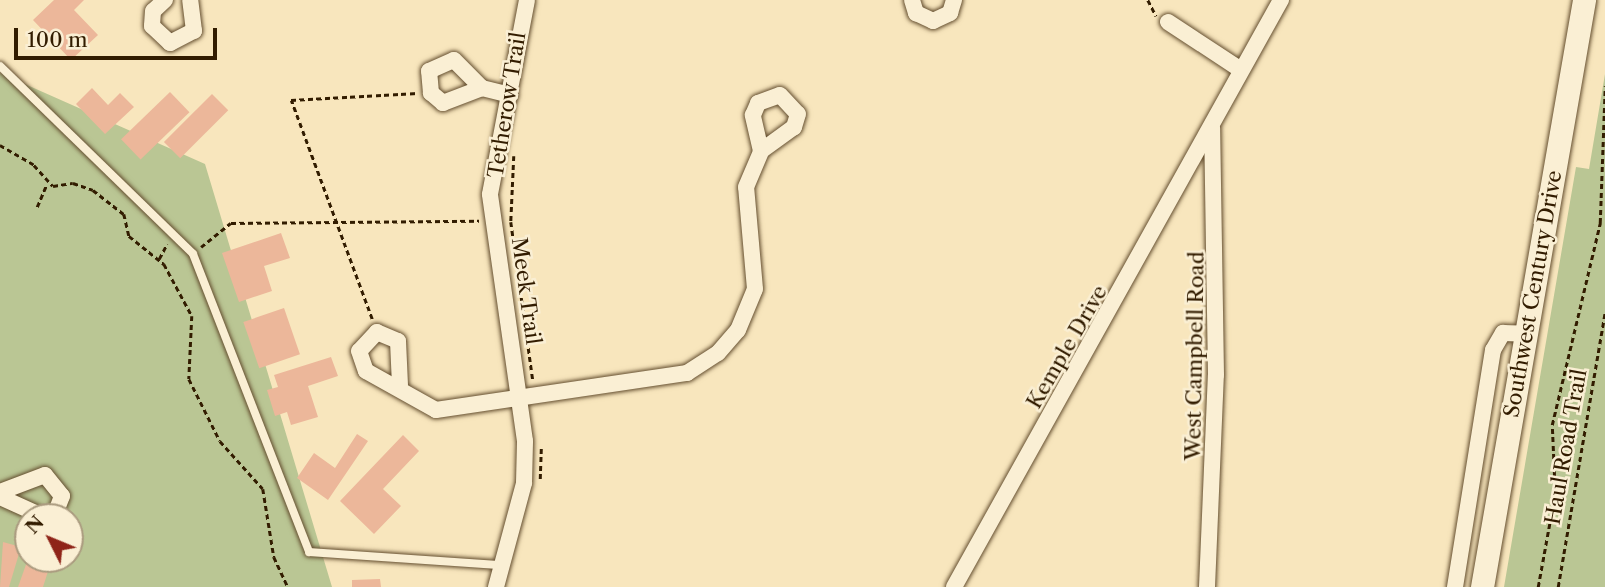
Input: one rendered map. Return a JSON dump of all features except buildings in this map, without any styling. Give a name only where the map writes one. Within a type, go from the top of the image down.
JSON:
[{"type":"main road","name":"Southwest Century Drive","points":[[1482,587],[1584,0]]},
{"type":"street","points":[[165,0],[153,11],[152,26],[170,43],[194,31],[190,0]]},
{"type":"street","name":"Meek Trail","points":[[496,587],[524,483],[528,400],[490,194],[527,0]]},
{"type":"street","points":[[912,0],[916,13],[933,21],[950,13],[954,0]]},
{"type":"street","name":"Kemple Drive","points":[[954,587],[1281,0]]},
{"type":"street","points":[[1168,23],[1241,70]]},
{"type":"street","points":[[482,88],[443,103],[431,93],[429,71],[454,60],[482,88],[510,95]]},
{"type":"street","name":"West Campbell Road","points":[[1207,587],[1216,348],[1212,125]]},
{"type":"street","points":[[400,385],[398,341],[377,332],[365,339],[359,362],[400,385],[436,410],[528,400],[687,373],[724,346],[755,289],[746,187],[761,151]]},
{"type":"street","points":[[1455,587],[1493,350],[1503,333],[1527,334]]},
{"type":"street","points":[[0,494],[45,475],[62,496],[59,503]]},
{"type":"street","points":[[0,494],[17,503]]},
{"type":"lane","points":[[0,66],[192,254],[309,552],[502,565]]},
{"type":"path","name":"Haul Road Trail","points":[[1538,587],[1555,493],[1552,425],[1600,223],[1605,86]]},
{"type":"path","points":[[377,332],[291,100],[431,93]]},
{"type":"path","points":[[0,145],[34,164],[48,183],[93,190],[124,214],[130,236],[159,259],[192,316],[189,379],[220,440],[263,489],[274,557],[288,587]]},
{"type":"path","name":"Tetherow Trail","points":[[515,145],[511,222],[528,400]]},
{"type":"path","points":[[37,206],[48,183]]},
{"type":"path","points":[[192,254],[231,223],[494,221]]},
{"type":"path","points":[[159,259],[173,234]]},
{"type":"path","name":"Haul Road Trail","points":[[1558,587],[1605,313]]},
{"type":"path","points":[[540,438],[540,484]]},
{"type":"green space","points":[[0,73],[205,164],[332,587],[0,587]]},
{"type":"green space","points":[[1605,74],[1605,587],[1504,587],[1576,167],[1589,169]]}]
